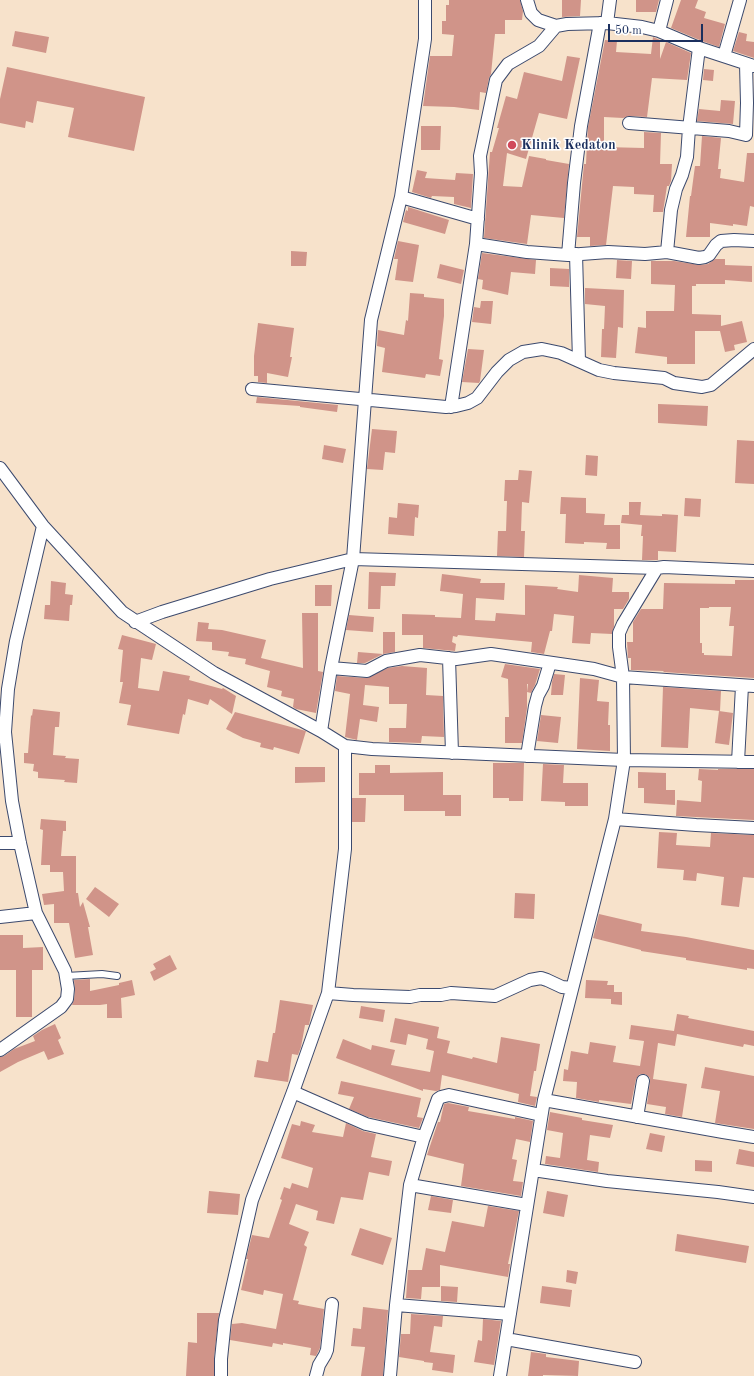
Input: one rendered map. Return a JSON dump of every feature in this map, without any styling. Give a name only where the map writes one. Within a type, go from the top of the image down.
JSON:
[{"type":"street","points":[[321,731],[331,668],[353,559],[371,320],[401,197],[425,39],[425,0]]},
{"type":"street","points":[[527,0],[530,13],[538,20],[556,26],[567,24],[603,23],[659,30],[700,48],[750,65],[746,135],[729,131],[629,123]]},
{"type":"street","points":[[579,361],[572,254],[574,183],[581,126],[603,23],[610,0]]},
{"type":"street","points":[[659,30],[667,0]]},
{"type":"street","points":[[724,56],[740,0]]},
{"type":"street","points":[[451,407],[476,244],[481,173],[480,156],[496,80],[508,64],[539,46],[556,26]]},
{"type":"street","points":[[667,252],[671,210],[687,157],[689,128],[700,48]]},
{"type":"street","points":[[401,197],[478,219]]},
{"type":"street","points":[[476,244],[527,252],[572,254],[624,252],[645,254],[667,252],[699,258],[709,255],[721,241],[754,240]]},
{"type":"street","points":[[252,389],[451,407],[468,403],[477,398],[497,372],[509,360],[523,352],[542,349],[561,353],[599,370],[664,378],[674,383],[702,388],[711,385],[754,349]]},
{"type":"street","points":[[0,468],[43,526],[122,612],[214,673],[321,731],[345,746],[372,749],[624,760],[754,762]]},
{"type":"street","points":[[0,1050],[61,1007],[67,999],[68,989],[65,970],[36,913],[12,801],[5,739],[8,689],[16,641],[43,526]]},
{"type":"street","points":[[135,622],[162,612],[270,579],[353,559],[664,567],[754,571]]},
{"type":"street","points":[[500,1376],[544,1100],[615,819],[624,760],[623,677],[619,647],[619,632],[657,568]]},
{"type":"street","points":[[331,668],[367,671],[386,661],[420,655],[456,659],[491,654],[594,669],[623,677],[748,686],[738,762]]},
{"type":"street","points":[[449,658],[452,753]]},
{"type":"street","points":[[527,756],[535,706],[550,663]]},
{"type":"street","points":[[221,1376],[221,1359],[225,1320],[252,1200],[293,1092],[328,993],[345,849],[345,746]]},
{"type":"street","points":[[615,819],[754,828]]},
{"type":"street","points":[[0,843],[20,842]]},
{"type":"street","points":[[0,917],[36,913]]},
{"type":"street","points":[[328,993],[410,997],[451,993],[495,996],[530,980],[541,978],[558,986],[572,988]]},
{"type":"street","points":[[637,1117],[644,1081]]},
{"type":"street","points":[[293,1092],[340,1114],[366,1124],[424,1137]]},
{"type":"street","points":[[390,1376],[396,1305],[410,1185],[424,1137],[438,1099],[444,1095],[449,1095],[541,1115]]},
{"type":"street","points":[[544,1100],[754,1137]]},
{"type":"street","points":[[533,1170],[607,1181],[754,1197]]},
{"type":"street","points":[[410,1185],[527,1205]]},
{"type":"street","points":[[316,1376],[319,1365],[327,1350],[332,1304]]},
{"type":"street","points":[[396,1305],[510,1314]]},
{"type":"street","points":[[506,1339],[635,1362]]},
{"type":"lane","points":[[66,976],[102,974],[117,976]]},
{"type":"building","points":[[449,0],[520,0],[523,11],[522,20],[505,20],[505,34],[495,34],[491,74],[486,93],[480,92],[479,110],[454,107],[423,106],[430,56],[452,56],[454,35],[442,34],[442,21],[446,21],[446,5],[449,5]]},
{"type":"building","points":[[562,0],[581,0],[580,16],[562,17]]},
{"type":"building","points":[[636,0],[659,0],[656,12],[636,12]]},
{"type":"building","points":[[681,0],[698,0],[695,8],[706,12],[704,18],[725,24],[719,47],[671,28]]},
{"type":"building","points":[[15,31],[49,37],[46,53],[12,46]]},
{"type":"building","points":[[739,32],[747,34],[746,41],[754,42],[754,58],[733,51]]},
{"type":"building","points":[[653,37],[660,40],[660,59],[666,42],[691,53],[687,80],[652,78],[647,117],[604,117],[604,147],[644,148],[644,132],[661,133],[660,164],[672,164],[671,181],[669,186],[667,186],[663,212],[653,212],[654,195],[634,194],[634,187],[613,186],[606,245],[590,246],[590,237],[577,237],[584,164],[586,164],[588,127],[605,40],[617,41],[616,52],[651,54]]},
{"type":"building","points":[[567,56],[580,58],[567,119],[539,113],[526,159],[507,153],[503,186],[522,187],[529,156],[569,164],[564,218],[531,215],[527,244],[484,238],[490,152],[492,152],[499,128],[497,128],[506,96],[517,99],[524,72],[562,81]]},
{"type":"building","points":[[7,67],[145,97],[134,151],[68,137],[74,108],[37,101],[33,123],[26,121],[25,128],[0,123],[0,99]]},
{"type":"building","points":[[704,69],[714,70],[713,81],[703,80]]},
{"type":"building","points":[[721,100],[735,101],[733,124],[697,121],[699,109],[720,111]]},
{"type":"building","points":[[421,126],[441,126],[440,150],[421,150]]},
{"type":"building","points":[[702,136],[721,138],[718,169],[721,169],[720,178],[744,182],[747,153],[754,153],[754,207],[750,206],[747,226],[710,223],[710,237],[686,237],[695,166],[700,166]]},
{"type":"building","points":[[417,170],[427,172],[425,178],[455,180],[456,173],[473,174],[471,208],[454,204],[454,197],[432,196],[431,198],[412,192]]},
{"type":"building","points":[[408,207],[449,220],[445,234],[403,222],[406,210],[408,211]]},
{"type":"building","points":[[398,241],[419,245],[413,282],[395,280],[398,259],[394,259]]},
{"type":"building","points":[[291,251],[307,252],[306,266],[291,266]]},
{"type":"building","points":[[482,253],[536,260],[535,274],[511,272],[508,295],[482,289],[483,280],[478,279]]},
{"type":"building","points":[[715,259],[725,259],[725,265],[752,266],[752,282],[725,280],[725,284],[696,284],[696,286],[692,286],[692,314],[721,315],[721,326],[742,321],[747,342],[734,345],[735,350],[725,352],[720,331],[695,331],[695,364],[667,364],[667,357],[635,353],[638,327],[646,328],[646,311],[674,311],[675,285],[651,284],[651,261],[674,261],[700,265],[708,264]]},
{"type":"building","points":[[617,260],[632,261],[631,279],[616,278]]},
{"type":"building","points":[[440,264],[464,270],[461,284],[437,278]]},
{"type":"building","points":[[550,268],[569,269],[569,287],[550,286]]},
{"type":"building","points":[[585,288],[624,290],[623,328],[618,327],[616,358],[601,357],[605,306],[585,304]]},
{"type":"building","points":[[410,293],[424,294],[424,297],[444,299],[444,316],[439,359],[443,360],[440,376],[426,374],[425,378],[382,372],[385,348],[377,346],[378,330],[404,335],[406,320],[408,321]]},
{"type":"building","points":[[481,301],[493,301],[491,324],[472,322],[474,307],[480,308]]},
{"type":"building","points":[[258,323],[294,328],[290,357],[292,357],[288,377],[267,373],[267,383],[258,382],[258,376],[254,376],[254,356]]},
{"type":"building","points":[[468,349],[484,350],[479,383],[462,382]]},
{"type":"building","points":[[257,397],[338,405],[337,412],[300,406],[256,403]]},
{"type":"building","points":[[658,404],[708,406],[707,426],[658,423]]},
{"type":"building","points":[[372,429],[397,431],[395,453],[385,452],[383,470],[367,469]]},
{"type":"building","points":[[737,440],[754,441],[754,484],[735,483]]},
{"type":"building","points":[[324,445],[346,449],[343,463],[322,459]]},
{"type":"building","points":[[586,455],[598,456],[597,476],[585,475]]},
{"type":"building","points":[[519,470],[532,471],[529,503],[522,502],[521,531],[525,531],[524,557],[497,556],[498,531],[506,531],[507,501],[504,501],[505,480],[518,480]]},
{"type":"building","points":[[561,497],[586,498],[586,513],[605,514],[604,525],[620,525],[620,549],[606,549],[607,543],[565,543],[566,514],[560,514]]},
{"type":"building","points":[[685,498],[701,499],[700,517],[684,516]]},
{"type":"building","points":[[629,502],[641,502],[640,515],[678,515],[676,552],[658,551],[658,560],[642,560],[642,525],[621,523],[622,515],[629,515]]},
{"type":"building","points":[[398,503],[419,505],[418,518],[415,517],[414,536],[388,534],[389,517],[397,518]]},
{"type":"building","points":[[369,572],[396,573],[395,586],[381,586],[380,609],[368,609]]},
{"type":"building","points":[[442,574],[481,579],[480,583],[505,583],[504,600],[476,598],[475,620],[495,621],[496,613],[525,615],[525,585],[558,587],[557,589],[578,592],[579,575],[613,578],[612,592],[629,592],[629,599],[623,609],[614,609],[614,627],[612,634],[591,633],[590,644],[572,643],[574,616],[554,614],[552,631],[550,631],[544,654],[531,652],[532,642],[458,635],[457,637],[453,636],[452,642],[456,644],[455,651],[423,648],[423,635],[402,635],[402,614],[435,615],[435,617],[461,618],[463,594],[440,591]]},
{"type":"building","points":[[735,580],[754,580],[754,678],[631,670],[631,658],[628,658],[627,642],[633,642],[633,622],[641,609],[663,609],[664,583],[735,584]],"holes":[[[731,607],[729,626],[734,626],[732,656],[704,655],[704,653],[702,653],[702,643],[700,643],[700,608]]]},
{"type":"building","points":[[51,581],[66,583],[65,594],[73,595],[72,605],[70,605],[69,621],[44,619],[45,605],[50,605]]},
{"type":"building","points":[[315,585],[332,585],[331,606],[315,606]]},
{"type":"building","points":[[302,613],[318,613],[318,671],[323,672],[316,713],[296,709],[293,707],[294,699],[281,696],[282,691],[267,687],[270,671],[245,664],[246,659],[228,656],[229,652],[212,650],[212,642],[196,641],[198,622],[209,623],[208,629],[222,630],[266,640],[261,658],[303,668]]},
{"type":"building","points":[[349,615],[374,617],[373,632],[346,630]]},
{"type":"building","points":[[383,632],[395,632],[395,652],[383,654]]},
{"type":"building","points":[[122,635],[156,644],[152,660],[141,658],[138,688],[159,691],[163,671],[190,676],[189,680],[222,689],[223,688],[236,696],[232,714],[210,699],[208,705],[188,699],[179,734],[127,725],[131,705],[119,703],[123,682],[120,682],[123,650],[118,649]]},
{"type":"building","points":[[358,652],[383,654],[365,663],[357,663]]},
{"type":"building","points":[[505,664],[540,669],[531,693],[527,692],[527,708],[522,743],[505,743],[505,717],[509,717],[508,679],[501,677]]},
{"type":"building","points":[[402,666],[427,668],[426,695],[443,696],[444,737],[422,736],[421,743],[389,742],[389,728],[406,728],[407,704],[389,704],[389,687],[365,685],[363,705],[379,707],[377,722],[360,719],[357,740],[345,737],[350,694],[335,691],[337,676],[367,678],[388,668]]},
{"type":"building","points":[[554,674],[565,675],[563,695],[551,695]]},
{"type":"building","points":[[580,678],[599,680],[597,701],[609,702],[608,725],[610,725],[610,751],[577,749]]},
{"type":"building","points":[[663,687],[721,691],[720,711],[690,708],[688,748],[661,747]]},
{"type":"building","points":[[33,709],[60,712],[59,727],[55,727],[53,755],[79,759],[77,783],[64,782],[65,780],[38,778],[38,772],[33,771],[34,764],[24,763],[24,753],[28,753],[31,715],[32,716]]},
{"type":"building","points":[[719,711],[733,713],[729,745],[715,743]]},
{"type":"building","points":[[235,712],[306,731],[299,754],[274,747],[273,750],[260,747],[261,743],[243,738],[226,729]]},
{"type":"building","points":[[541,715],[561,717],[558,743],[537,741]]},
{"type":"building","points":[[493,763],[524,763],[523,801],[509,801],[509,798],[493,798]]},
{"type":"building","points":[[543,764],[564,765],[563,783],[588,783],[588,806],[565,806],[565,802],[541,801]]},
{"type":"building","points":[[375,765],[390,765],[390,773],[443,772],[443,795],[461,795],[461,816],[445,816],[445,811],[404,811],[404,795],[359,795],[359,773],[375,773]]},
{"type":"building","points":[[295,767],[325,767],[325,782],[295,783]]},
{"type":"building","points":[[699,769],[754,769],[754,820],[676,816],[677,800],[701,802],[702,781],[698,780]]},
{"type":"building","points":[[638,772],[666,773],[666,790],[675,790],[675,805],[644,803],[644,788],[638,788]]},
{"type":"building","points":[[352,798],[366,798],[365,822],[352,822]]},
{"type":"building","points":[[41,819],[66,821],[66,831],[63,831],[61,856],[76,856],[76,893],[78,893],[80,907],[83,902],[90,927],[88,927],[93,955],[75,958],[69,923],[54,923],[54,904],[44,905],[42,894],[64,891],[63,872],[50,872],[50,865],[41,865],[43,830],[40,829]]},
{"type":"building","points":[[659,832],[677,833],[676,845],[710,847],[711,833],[754,835],[754,878],[743,877],[739,907],[721,905],[724,877],[697,873],[696,881],[683,880],[684,870],[657,868]]},
{"type":"building","points":[[95,887],[119,904],[109,917],[86,899]]},
{"type":"building","points":[[515,893],[535,894],[534,919],[514,918]]},
{"type":"building","points":[[599,914],[642,924],[641,931],[686,937],[754,950],[754,969],[747,968],[747,970],[686,960],[686,958],[641,951],[593,938]]},
{"type":"building","points":[[0,935],[23,935],[23,948],[43,947],[43,970],[32,970],[32,1017],[16,1017],[16,970],[0,970]]},
{"type":"building","points":[[170,955],[177,969],[154,981],[150,972],[156,969],[153,964]]},
{"type":"building","points":[[90,979],[90,991],[119,985],[119,983],[132,980],[135,995],[121,998],[122,1018],[107,1018],[107,1004],[72,1005],[75,990],[74,980]]},
{"type":"building","points":[[586,980],[608,981],[607,985],[614,985],[614,992],[622,992],[622,1005],[611,1004],[611,999],[585,998]]},
{"type":"building","points":[[280,1000],[313,1005],[309,1025],[305,1025],[298,1055],[292,1054],[288,1082],[254,1077],[257,1060],[268,1062],[273,1033],[275,1033]]},
{"type":"building","points":[[361,1006],[385,1010],[383,1022],[359,1018]]},
{"type":"building","points":[[677,1014],[689,1016],[688,1018],[754,1031],[754,1046],[744,1044],[743,1047],[677,1034],[675,1046],[658,1043],[653,1079],[687,1084],[682,1117],[665,1114],[666,1107],[647,1104],[650,1078],[645,1074],[640,1074],[636,1079],[631,1104],[599,1100],[599,1102],[576,1098],[577,1082],[563,1081],[564,1069],[568,1070],[571,1051],[588,1054],[590,1042],[616,1046],[613,1062],[640,1066],[644,1041],[629,1039],[631,1025],[674,1031]]},
{"type":"building","points":[[395,1018],[439,1027],[437,1038],[450,1041],[447,1053],[472,1059],[473,1057],[497,1063],[501,1037],[540,1044],[530,1096],[537,1097],[535,1106],[518,1102],[519,1094],[442,1075],[440,1090],[436,1091],[423,1089],[423,1091],[336,1058],[343,1039],[371,1050],[372,1045],[395,1050],[391,1065],[430,1072],[434,1051],[426,1049],[428,1039],[408,1034],[406,1045],[390,1042]]},
{"type":"building","points":[[55,1024],[61,1038],[58,1040],[64,1054],[48,1060],[44,1051],[18,1062],[0,1072],[0,1057],[14,1049],[35,1041],[33,1036]]},
{"type":"building","points":[[705,1067],[754,1076],[754,1129],[715,1123],[720,1091],[701,1088]]},
{"type":"building","points":[[341,1081],[421,1098],[417,1117],[423,1118],[419,1128],[368,1117],[349,1109],[354,1097],[338,1094]]},
{"type":"building","points":[[448,1103],[469,1107],[468,1111],[515,1119],[515,1117],[533,1121],[530,1142],[516,1139],[512,1159],[517,1160],[513,1181],[523,1182],[521,1196],[461,1186],[464,1164],[427,1155],[438,1122],[440,1122],[444,1104]]},
{"type":"building","points":[[550,1112],[582,1118],[582,1120],[613,1125],[610,1138],[590,1135],[587,1160],[599,1162],[598,1172],[545,1164],[546,1156],[560,1158],[563,1133],[547,1130]]},
{"type":"building","points":[[301,1121],[315,1125],[312,1132],[343,1137],[346,1123],[363,1131],[376,1134],[371,1157],[392,1161],[389,1176],[369,1172],[363,1200],[341,1197],[334,1224],[316,1220],[318,1211],[296,1204],[289,1224],[309,1232],[304,1245],[307,1247],[293,1300],[299,1301],[298,1304],[324,1309],[320,1348],[316,1356],[310,1355],[311,1348],[283,1343],[283,1345],[273,1343],[272,1347],[230,1340],[232,1324],[242,1323],[276,1329],[283,1294],[264,1290],[263,1295],[241,1290],[252,1235],[269,1238],[282,1200],[280,1199],[284,1187],[290,1189],[292,1183],[308,1188],[313,1168],[281,1158],[292,1124],[300,1126]]},
{"type":"building","points":[[650,1133],[665,1136],[662,1152],[646,1149]]},
{"type":"building","points":[[739,1149],[754,1152],[754,1167],[736,1164]]},
{"type":"building","points":[[695,1160],[712,1161],[712,1172],[695,1171]]},
{"type":"building","points":[[209,1191],[240,1194],[238,1215],[207,1213]]},
{"type":"building","points":[[547,1191],[568,1195],[564,1217],[543,1213]]},
{"type":"building","points":[[431,1196],[453,1200],[451,1213],[428,1210]]},
{"type":"building","points":[[488,1206],[519,1211],[508,1264],[510,1264],[508,1277],[440,1265],[440,1287],[422,1287],[421,1299],[406,1298],[408,1270],[422,1270],[426,1248],[445,1252],[452,1221],[484,1227]]},
{"type":"building","points":[[360,1228],[392,1238],[383,1265],[351,1255]]},
{"type":"building","points":[[677,1234],[749,1246],[746,1263],[675,1251]]},
{"type":"building","points":[[567,1270],[578,1272],[576,1284],[566,1282]]},
{"type":"building","points":[[441,1286],[458,1287],[457,1302],[441,1301]]},
{"type":"building","points":[[542,1286],[572,1290],[570,1307],[540,1303]]},
{"type":"building","points":[[363,1307],[388,1310],[383,1376],[361,1376],[365,1347],[351,1346],[353,1328],[361,1329]]},
{"type":"building","points":[[197,1313],[219,1313],[214,1358],[214,1376],[186,1376],[188,1342],[197,1343]]},
{"type":"building","points":[[411,1314],[443,1316],[442,1327],[434,1326],[430,1352],[455,1355],[453,1373],[432,1370],[433,1363],[399,1357],[401,1334],[410,1334]]},
{"type":"building","points":[[483,1319],[501,1321],[494,1365],[474,1362],[478,1340],[482,1341]]},
{"type":"building","points":[[531,1352],[546,1354],[546,1357],[579,1361],[578,1376],[528,1376]]},
{"type":"place","name":"Klinik Kedaton","points":[[512,145]]}]
